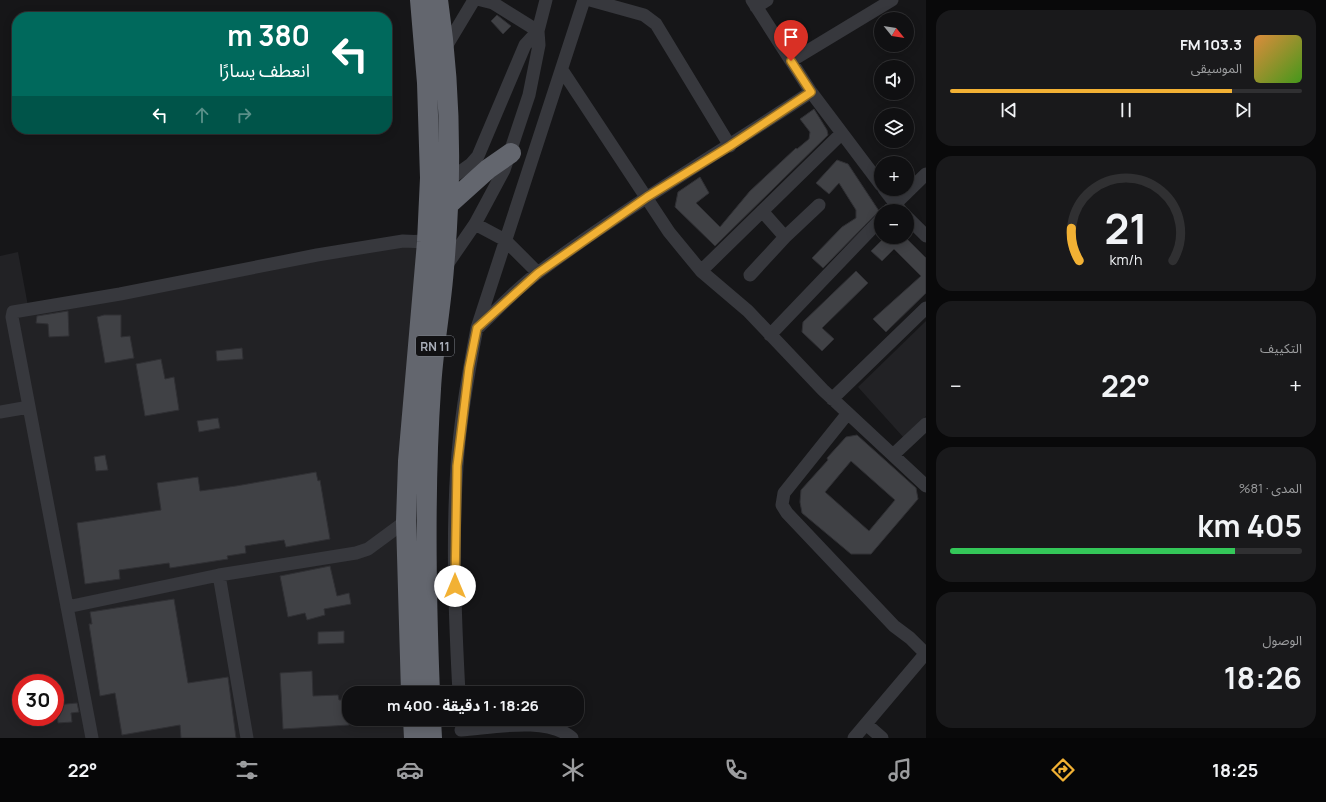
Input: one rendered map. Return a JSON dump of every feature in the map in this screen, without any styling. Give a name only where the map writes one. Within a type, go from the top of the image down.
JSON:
[{"type":"highway","name":"RN 11","points":[[411,686],[406,521],[410,421],[427,242],[430,148],[427,82],[420,0]]},
{"type":"highway","name":"RN 11","points":[[430,686],[427,466],[431,387],[444,269],[450,179],[444,50],[438,0]]},
{"type":"highway","points":[[448,205],[488,169],[511,153]]},
{"type":"highway","points":[[413,726],[414,738]]},
{"type":"highway","points":[[431,726],[432,738]]},
{"type":"street","points":[[444,269],[475,224],[496,186],[511,153],[529,95],[539,45],[538,31],[546,0]]},
{"type":"street","points":[[459,686],[455,592],[457,466],[469,368],[477,328],[584,0]]},
{"type":"street","points":[[590,0],[644,15],[656,24],[730,146]]},
{"type":"street","points":[[767,0],[754,4],[811,92],[874,176]]},
{"type":"street","points":[[791,61],[892,0]]},
{"type":"street","points":[[444,50],[486,1],[538,31]]},
{"type":"street","points":[[450,179],[468,167],[478,156],[526,45],[538,31]]},
{"type":"street","points":[[562,70],[669,232],[701,271],[748,312],[832,398],[926,486]]},
{"type":"street","points":[[477,328],[538,273],[647,197],[730,146],[811,92]]},
{"type":"street","points":[[701,271],[842,133]]},
{"type":"street","points":[[899,204],[926,174]]},
{"type":"street","points":[[750,275],[785,237],[819,205]]},
{"type":"street","points":[[762,211],[785,237]]},
{"type":"street","points":[[914,223],[926,236]]},
{"type":"street","points":[[475,224],[505,240],[538,273]]},
{"type":"street","points":[[770,335],[874,226]]},
{"type":"street","points":[[92,738],[12,317],[16,311],[120,294],[317,255],[403,241],[427,242]]},
{"type":"street","points":[[832,398],[926,308]]},
{"type":"street","points":[[0,412],[29,407]]},
{"type":"street","points":[[848,413],[784,493],[782,505],[787,514],[894,626],[926,653],[854,738]]},
{"type":"street","points":[[893,455],[926,424]]},
{"type":"street","points":[[67,607],[219,575],[356,553],[368,549],[406,521]]},
{"type":"street","points":[[219,575],[247,738]]},
{"type":"street","points":[[866,724],[882,738]]},
{"type":"street","points":[[461,729],[544,725],[561,730],[572,738]]},
{"type":"shaded area","points":[[425,233],[406,686],[342,686],[342,726],[407,726],[407,738],[0,738],[0,256],[18,252],[28,306],[271,260]]},
{"type":"shaded area","points":[[926,321],[926,416],[904,438],[858,387]]},
{"type":"building","points":[[497,15],[511,26],[503,34],[491,21]]},
{"type":"building","points":[[814,109],[827,130],[828,135],[715,246],[675,207],[678,192],[700,177],[709,193],[696,203],[720,227],[750,191],[796,148],[797,149],[809,139],[810,132],[800,119]]},
{"type":"building","points":[[837,160],[848,164],[874,204],[874,216],[823,268],[812,258],[842,227],[856,218],[856,210],[839,183],[829,194],[816,183]]},
{"type":"building","points":[[878,244],[912,244],[926,258],[926,293],[886,332],[873,319],[921,276],[894,249],[882,261],[871,251]]},
{"type":"building","points":[[856,271],[868,283],[822,328],[834,339],[822,351],[802,332],[803,322]]},
{"type":"building","points":[[68,311],[69,336],[49,337],[48,324],[36,323],[37,316]]},
{"type":"building","points":[[104,315],[121,315],[121,337],[130,336],[134,358],[105,363],[97,317]]},
{"type":"building","points":[[242,348],[243,359],[217,361],[216,351]]},
{"type":"building","points":[[161,359],[165,379],[174,377],[179,410],[145,416],[136,364]]},
{"type":"building","points":[[218,418],[220,428],[199,432],[197,421]]},
{"type":"building","points":[[857,435],[916,488],[918,499],[871,554],[851,554],[802,513],[800,502],[801,490],[846,437]],"holes":[[[851,461],[895,500],[869,531],[825,492]]]},
{"type":"building","points":[[105,455],[108,470],[96,471],[94,457]]},
{"type":"building","points":[[316,472],[318,481],[320,480],[330,539],[286,547],[284,540],[245,546],[246,553],[227,556],[228,559],[170,568],[169,563],[119,570],[120,579],[85,584],[77,523],[161,510],[157,483],[198,477],[200,491]]},
{"type":"building","points":[[330,566],[337,596],[349,593],[351,604],[324,609],[325,615],[307,620],[305,613],[288,617],[280,576]]},
{"type":"building","points":[[174,599],[188,683],[228,677],[236,738],[181,738],[180,725],[122,735],[115,693],[100,696],[89,624],[92,624],[90,612]]},
{"type":"building","points":[[344,631],[344,643],[318,644],[318,632]]},
{"type":"building","points":[[312,671],[313,696],[338,695],[339,700],[342,700],[342,725],[283,729],[280,673]]},
{"type":"building","points":[[77,703],[79,712],[71,713],[72,722],[64,723],[64,704]]},
{"type":"route","points":[[455,586],[457,466],[469,368],[477,328],[538,273],[647,197],[730,146],[811,92],[791,61]]}]
